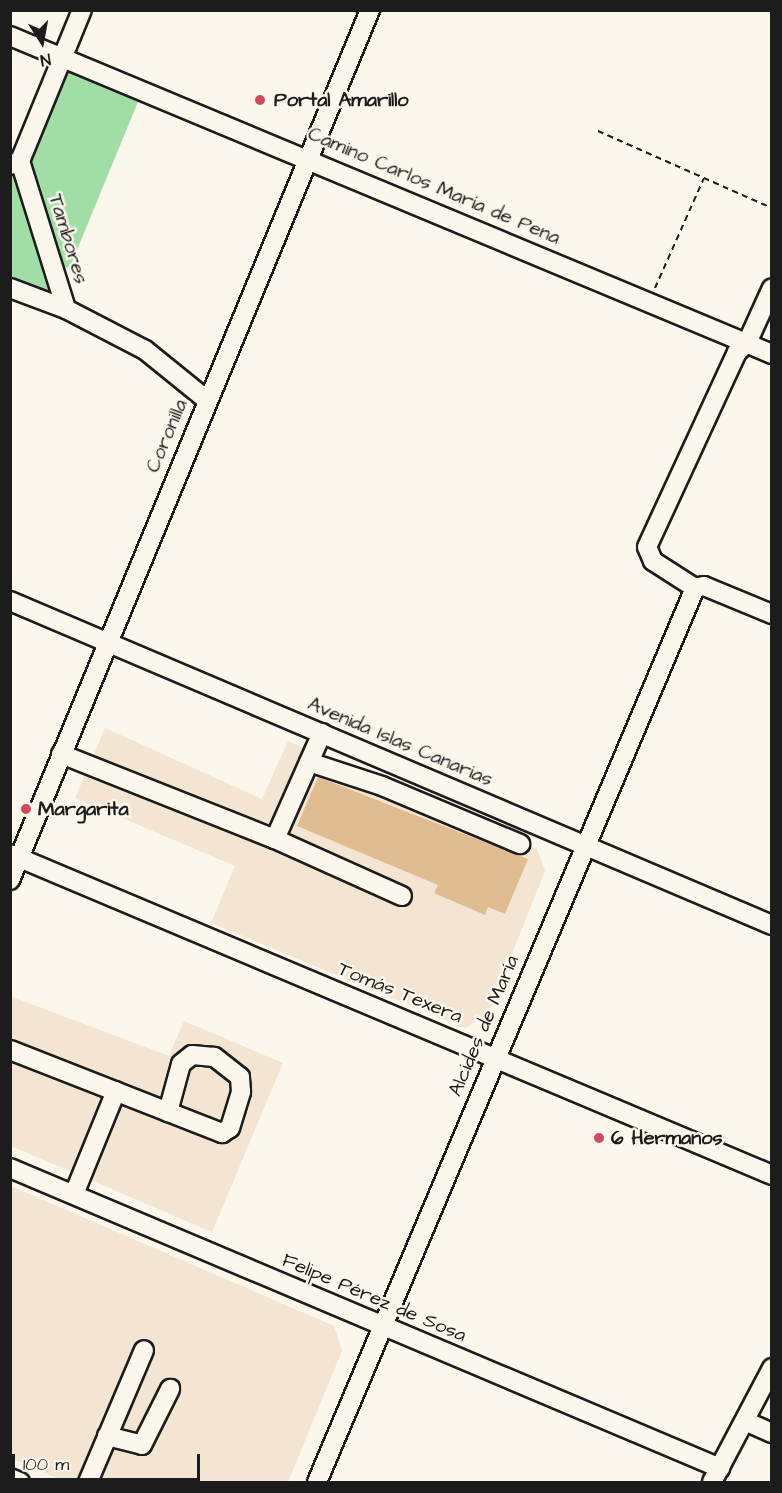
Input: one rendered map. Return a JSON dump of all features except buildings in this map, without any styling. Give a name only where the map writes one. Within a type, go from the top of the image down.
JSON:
[{"type":"street","points":[[15,163],[64,58],[82,10]]},
{"type":"street","name":"Coronilla","points":[[10,880],[15,856],[61,754],[307,156],[370,10]]},
{"type":"street","name":"Camino Carlos María de Pena","points":[[10,36],[307,156],[771,354]]},
{"type":"street","name":"Tambores","points":[[15,163],[66,309]]},
{"type":"street","name":"Tambores","points":[[10,288],[66,309]]},
{"type":"street","points":[[771,288],[747,343],[737,352],[647,547],[653,561],[695,588],[704,586],[771,614]]},
{"type":"street","points":[[66,309],[159,359],[207,400]]},
{"type":"street","name":"Alcides de María","points":[[317,1482],[381,1325],[695,588]]},
{"type":"street","name":"Avenida Islas Canarias","points":[[10,601],[584,845],[770,921]]},
{"type":"street","points":[[275,839],[322,733]]},
{"type":"street","points":[[61,754],[275,839],[402,896]]},
{"type":"street","points":[[309,762],[372,782],[520,844]]},
{"type":"street","name":"Tomás Texera","points":[[15,856],[496,1057],[771,1175]]},
{"type":"street","points":[[10,1050],[116,1091],[168,1112],[222,1133],[230,1128],[238,1101],[240,1077],[214,1058],[192,1055],[181,1064],[168,1112]]},
{"type":"street","points":[[74,1194],[116,1091]]},
{"type":"street","name":"Felipe Pérez de Sosa","points":[[10,1168],[381,1325],[716,1475]]},
{"type":"street","points":[[88,1482],[144,1350]]},
{"type":"street","points":[[716,1475],[771,1368]]},
{"type":"street","points":[[107,1436],[142,1445],[170,1389]]},
{"type":"street","points":[[745,1421],[771,1433]]},
{"type":"street","points":[[10,1478],[20,1482]]},
{"type":"path","points":[[598,131],[771,208]]},
{"type":"path","points":[[649,301],[704,178]]},
{"type":"shaded area","points":[[105,728],[262,799],[288,741],[537,849],[545,871],[488,1014],[465,1028],[211,923],[235,866],[75,798]]},
{"type":"shaded area","points":[[10,996],[169,1056],[184,1021],[283,1063],[212,1232],[11,1146]]},
{"type":"shaded area","points":[[11,1186],[334,1326],[342,1351],[288,1482],[65,1482],[11,1458]]},
{"type":"green space","points":[[70,66],[140,97],[70,267],[58,269],[28,161]]},
{"type":"green space","points":[[14,171],[53,293],[49,295],[11,279],[10,172]]},
{"type":"place","name":"Portal Amarillo","points":[[260,100]]},
{"type":"place","name":"Margarita","points":[[26,809]]},
{"type":"place","name":"6 Hermanos","points":[[599,1138]]}]
